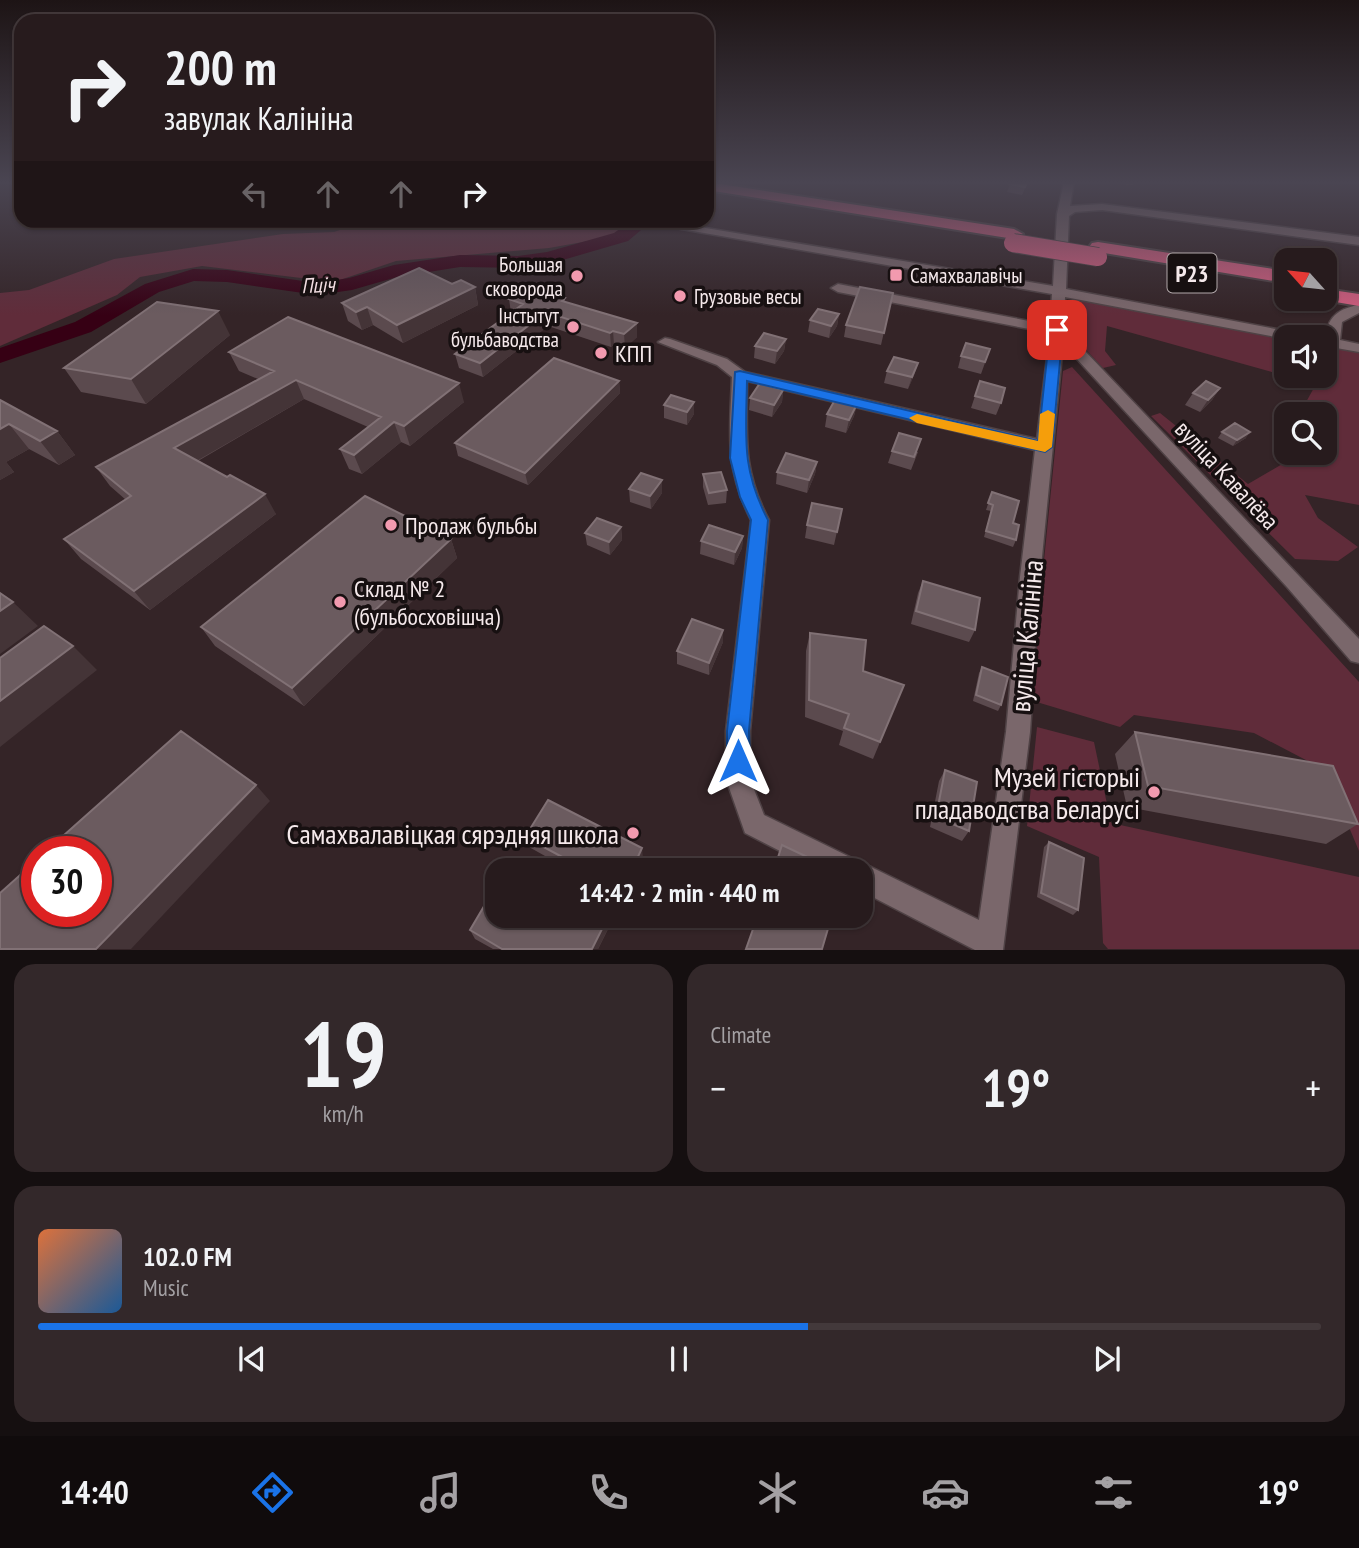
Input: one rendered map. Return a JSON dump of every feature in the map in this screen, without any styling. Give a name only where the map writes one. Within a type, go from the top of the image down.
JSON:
[{"type":"highway","name":"Р23","points":[[935,226],[1274,276]]},
{"type":"highway","name":"Р23","points":[[1098,252],[1274,286]]},
{"type":"highway","points":[[1337,286],[1359,289]]},
{"type":"highway","points":[[1337,297],[1359,300]]},
{"type":"street","name":"вуліца Калініна","points":[[873,883],[989,945],[1018,732],[1030,577],[1057,330],[1062,226]]},
{"type":"street","points":[[1248,226],[1359,241]]},
{"type":"street","points":[[675,228],[1057,291],[1274,333]]},
{"type":"street","points":[[838,288],[1057,330]]},
{"type":"street","points":[[1332,325],[1334,320],[1351,310],[1359,309]]},
{"type":"street","name":"вуліца Кавалёва","points":[[1057,330],[1359,654]]},
{"type":"street","points":[[664,342],[722,362],[740,375],[1045,447]]},
{"type":"street","points":[[1337,344],[1359,348]]},
{"type":"street","points":[[740,375],[738,458],[748,497],[760,520],[738,731],[738,779],[754,824],[822,858]]},
{"type":"shaded area","points":[[346,228],[624,228],[605,238],[549,248],[396,261],[334,282],[202,266],[140,277],[117,295],[0,346],[0,293],[29,290],[114,259],[283,234],[334,232]]},
{"type":"shaded area","points":[[1074,299],[1274,336],[1274,373],[1107,326],[1105,351],[1116,365],[1103,368],[1058,320]]},
{"type":"shaded area","points":[[1337,347],[1359,351],[1359,505],[1305,495],[1318,518],[1358,547],[1338,561],[1295,559],[1151,416],[1160,413],[1248,484],[1280,465],[1337,465],[1337,402],[1306,402],[1314,388],[1337,388]]},
{"type":"shaded area","points":[[1072,367],[1359,682],[1359,851],[1325,770],[1254,733],[1134,715],[1120,727],[1030,700],[1063,371]]},
{"type":"shaded area","points":[[1037,727],[1094,742],[1111,823],[1359,877],[1359,949],[1108,949],[1103,943],[1099,857],[1027,826]]},
{"type":"building","points":[[419,268],[452,284],[461,280],[475,287],[397,325],[367,307],[356,312],[342,303]]},
{"type":"building","points":[[860,287],[893,293],[884,333],[846,325]]},
{"type":"building","points":[[522,289],[532,292],[535,289],[565,298],[562,301],[637,323],[624,334],[613,331],[610,333],[546,312],[480,363],[455,354],[523,304],[509,299]]},
{"type":"building","points":[[157,302],[218,311],[131,379],[64,368]]},
{"type":"building","points":[[818,309],[839,314],[831,326],[810,320]]},
{"type":"building","points":[[288,317],[459,383],[404,426],[394,422],[354,455],[340,449],[381,417],[296,380],[174,448],[265,494],[134,591],[64,539],[131,496],[96,467],[274,371],[229,352]]},
{"type":"building","points":[[764,333],[786,339],[777,351],[755,346]]},
{"type":"building","points":[[966,343],[990,349],[985,362],[961,356]]},
{"type":"building","points":[[894,357],[918,363],[912,377],[887,371]]},
{"type":"building","points":[[554,358],[619,381],[525,473],[455,443]]},
{"type":"building","points":[[980,381],[1005,388],[1001,403],[975,396]]},
{"type":"building","points":[[1206,381],[1220,388],[1208,400],[1193,393]]},
{"type":"building","points":[[760,383],[783,390],[774,405],[750,398]]},
{"type":"building","points":[[671,395],[694,402],[687,412],[664,405]]},
{"type":"building","points":[[836,398],[857,404],[849,420],[827,414]]},
{"type":"building","points":[[0,400],[57,431],[40,441],[9,424],[0,429]]},
{"type":"building","points":[[1235,423],[1250,432],[1237,440],[1222,432]]},
{"type":"building","points":[[899,433],[921,439],[914,457],[892,451]]},
{"type":"building","points":[[786,453],[817,462],[809,480],[777,472]]},
{"type":"building","points":[[721,472],[727,490],[709,493],[703,474]]},
{"type":"building","points":[[641,473],[662,480],[650,496],[629,489]]},
{"type":"building","points":[[992,492],[1019,501],[1013,523],[1019,525],[1016,540],[986,531],[993,505],[988,503]]},
{"type":"building","name":"Склад № 2 (бульбосховішча)","points":[[365,496],[451,539],[292,688],[201,627]]},
{"type":"building","points":[[812,503],[842,509],[837,532],[807,525]]},
{"type":"building","points":[[597,518],[621,527],[609,542],[585,533]]},
{"type":"building","points":[[709,525],[743,536],[735,552],[701,541]]},
{"type":"building","points":[[923,581],[980,598],[975,630],[916,611]]},
{"type":"building","points":[[0,593],[13,602],[0,611]]},
{"type":"building","points":[[692,619],[723,630],[709,663],[677,651]]},
{"type":"building","points":[[44,626],[73,646],[0,701],[0,658]]},
{"type":"building","points":[[810,633],[866,640],[863,671],[904,685],[880,742],[844,728],[849,714],[809,700]]},
{"type":"building","points":[[982,667],[1008,677],[1001,705],[976,695]]},
{"type":"building","points":[[181,731],[256,785],[96,949],[0,949],[0,893],[21,874],[21,927],[112,927],[112,836],[63,836]]},
{"type":"building","points":[[1135,732],[1333,766],[1358,824],[1148,786]]},
{"type":"building","points":[[945,770],[977,782],[969,831],[936,817]]},
{"type":"building","points":[[548,800],[642,848],[637,858],[564,858],[525,837]]},
{"type":"building","points":[[1049,842],[1084,858],[1078,910],[1041,893]]},
{"type":"building","points":[[782,845],[810,858],[778,858]]},
{"type":"building","points":[[485,905],[485,928],[602,928],[592,949],[502,949],[470,930]]},
{"type":"building","points":[[753,928],[828,928],[822,949],[746,949]]},
{"type":"waterway","name":"Пціч","points":[[0,356],[83,327],[152,288],[193,275],[227,276],[317,289],[352,284],[394,271],[460,261],[518,262],[549,258],[621,237],[633,228]]},
{"type":"slow traffic","points":[[917,418],[1045,447],[1048,414]]},
{"type":"place","name":"Самахвалавічы","points":[[896,275]]},
{"type":"place","name":"Большая сковорода","points":[[577,276]]},
{"type":"place","name":"Грузовые весы","points":[[680,296]]},
{"type":"place","name":"Інстытут бульбаводства","points":[[573,327]]},
{"type":"place","name":"КПП","points":[[601,353]]},
{"type":"place","name":"Продаж бульбы","points":[[391,525]]},
{"type":"place","name":"Склад № 2 (бульбосховішча)","points":[[340,602]]},
{"type":"place","name":"Музей гісторыі пладаводства Беларусі","points":[[1154,792]]},
{"type":"place","name":"Самахвалавіцкая сярэдняя школа","points":[[633,833]]},
{"type":"route","points":[[738,761],[738,731],[760,520],[748,497],[738,458],[740,375],[1045,447],[1057,330]]}]
